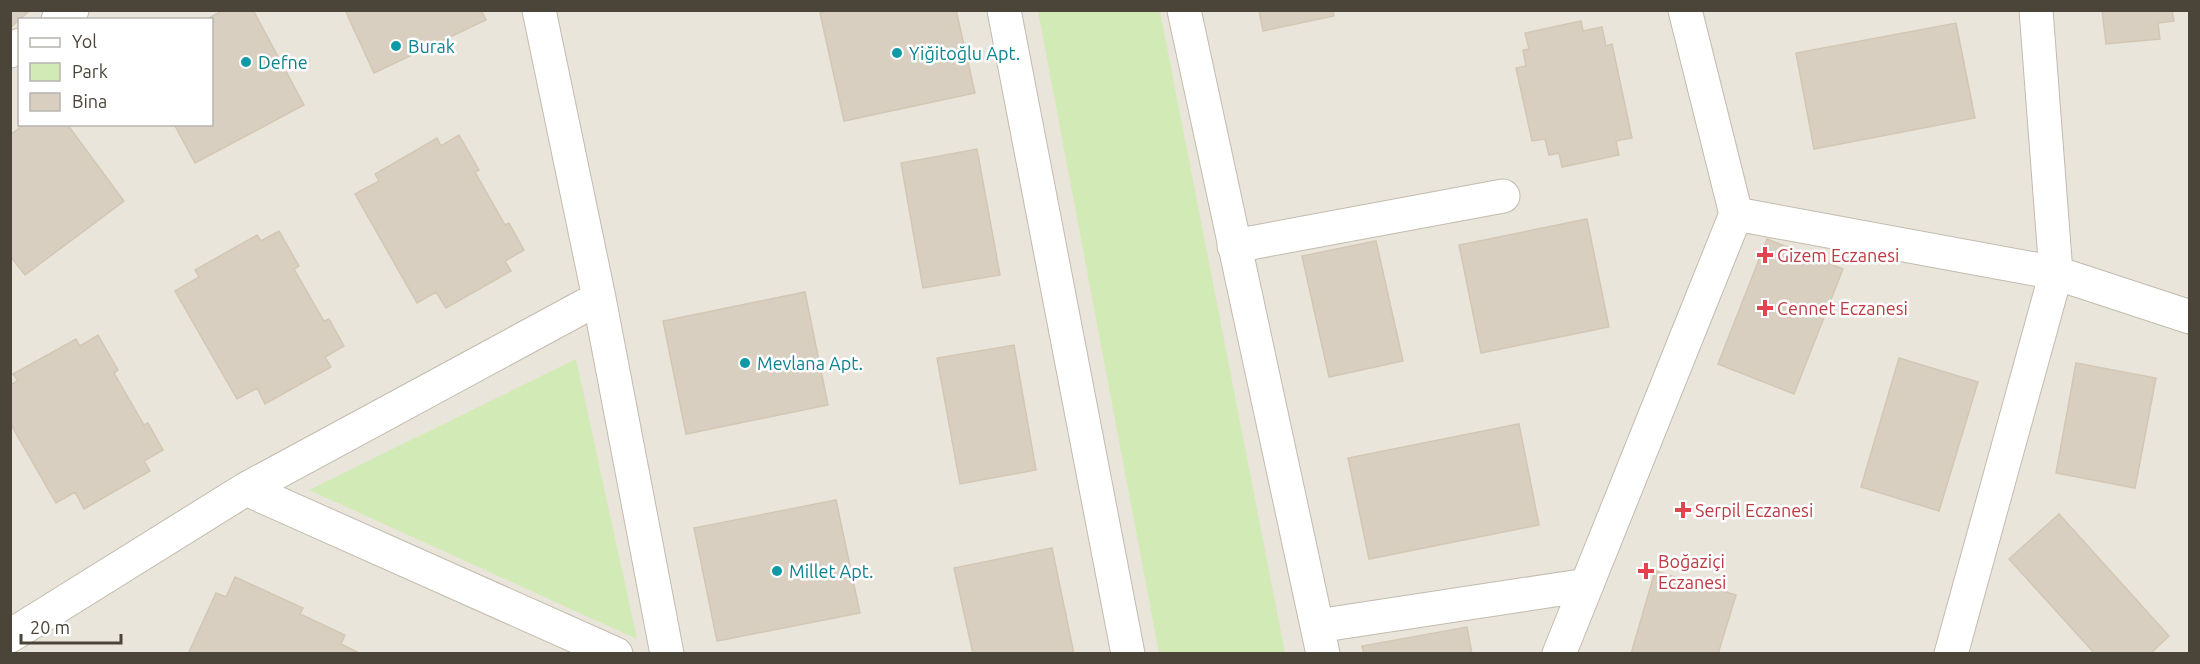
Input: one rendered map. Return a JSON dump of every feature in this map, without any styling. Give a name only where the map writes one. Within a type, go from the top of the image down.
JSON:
[{"type":"street","points":[[539,10],[599,298],[668,654]]},
{"type":"street","points":[[1004,10],[1128,654]]},
{"type":"street","points":[[1184,10],[1320,640],[1587,585]]},
{"type":"street","points":[[1559,654],[1736,214],[1685,10]]},
{"type":"street","points":[[1951,654],[2056,273],[2036,10]]},
{"type":"street","points":[[1234,246],[1503,196]]},
{"type":"street","points":[[1736,214],[2056,273],[2190,317]]},
{"type":"street","points":[[10,636],[246,489],[599,298]]},
{"type":"street","points":[[246,489],[616,654]]},
{"type":"shaded area","points":[[10,11],[2189,11],[2189,653],[11,653]]},
{"type":"green space","points":[[1038,11],[1160,11],[1285,653],[1159,653]]},
{"type":"green space","points":[[576,359],[637,639],[309,490]]},
{"type":"building","points":[[10,10],[28,12],[18,18],[18,21],[10,28]]},
{"type":"building","name":"Defne","points":[[223,10],[253,10],[304,105],[195,163],[175,126],[213,126],[213,18],[209,18]]},
{"type":"building","name":"Burak","points":[[345,10],[481,10],[486,20],[374,73]]},
{"type":"building","name":"Yiğitoğlu Apt.","points":[[832,10],[956,10],[975,93],[844,121],[820,13]]},
{"type":"building","points":[[1259,10],[1333,10],[1334,16],[1263,31]]},
{"type":"building","points":[[2102,10],[2172,10],[2174,21],[2158,23],[2160,39],[2106,44]]},
{"type":"building","points":[[1581,21],[1583,31],[1602,27],[1606,46],[1612,44],[1632,138],[1616,141],[1619,155],[1562,167],[1559,153],[1549,155],[1545,139],[1532,141],[1516,68],[1526,66],[1523,50],[1529,49],[1525,33]]},
{"type":"building","points":[[1956,23],[1975,118],[1814,149],[1796,53]]},
{"type":"building","points":[[22,126],[68,126],[124,201],[25,275],[10,256],[10,135]]},
{"type":"building","points":[[459,135],[479,170],[475,172],[505,225],[509,223],[524,250],[505,261],[511,271],[446,308],[436,292],[417,303],[355,194],[379,181],[375,174],[437,138],[441,146]]},
{"type":"building","points":[[977,149],[1000,275],[923,288],[901,163]]},
{"type":"building","points":[[1587,219],[1609,327],[1481,353],[1459,245]]},
{"type":"building","points":[[279,231],[299,266],[294,269],[324,321],[329,319],[344,346],[325,357],[331,367],[265,404],[257,388],[237,399],[175,291],[199,277],[195,270],[257,235],[261,241]]},
{"type":"building","points":[[1767,239],[1843,269],[1794,394],[1718,364]]},
{"type":"building","points":[[1376,241],[1403,361],[1329,377],[1302,256]]},
{"type":"building","name":"Mevlana Apt.","points":[[805,292],[828,405],[686,434],[663,321]]},
{"type":"building","points":[[98,335],[118,370],[114,373],[144,425],[148,423],[163,450],[144,461],[150,471],[84,509],[75,492],[56,503],[10,423],[10,385],[18,381],[13,374],[76,339],[80,346]]},
{"type":"building","points":[[1014,345],[1036,470],[960,484],[937,358]]},
{"type":"building","points":[[1899,358],[1978,382],[1939,511],[1861,487]]},
{"type":"building","points":[[2076,363],[2156,378],[2135,488],[2056,473]]},
{"type":"building","points":[[1519,424],[1539,525],[1369,559],[1348,458]]},
{"type":"building","name":"Millet Apt.","points":[[836,500],[860,613],[717,641],[694,528]]},
{"type":"building","points":[[2059,514],[2169,636],[2150,654],[2095,654],[2009,559]]},
{"type":"building","points":[[1052,548],[1074,654],[973,654],[954,568]]},
{"type":"building","points":[[1655,571],[1736,595],[1718,654],[1631,654]]},
{"type":"building","points":[[235,577],[303,608],[300,614],[345,635],[341,644],[361,654],[188,654],[216,593],[226,597]]},
{"type":"building","points":[[1467,627],[1472,654],[1364,654],[1362,646]]},
{"type":"place","name":"Burak","points":[[396,46]]},
{"type":"place","name":"Yiğitoğlu Apt.","points":[[897,53]]},
{"type":"place","name":"Defne","points":[[246,62]]},
{"type":"place","name":"Gizem Eczanesi","points":[[1765,255]]},
{"type":"place","name":"Cennet Eczanesi","points":[[1765,308]]},
{"type":"place","name":"Mevlana Apt.","points":[[745,363]]},
{"type":"place","name":"Serpil Eczanesi","points":[[1683,510]]},
{"type":"place","name":"Millet Apt.","points":[[777,571]]},
{"type":"place","name":"Boğaziçi Eczanesi","points":[[1646,571]]}]
